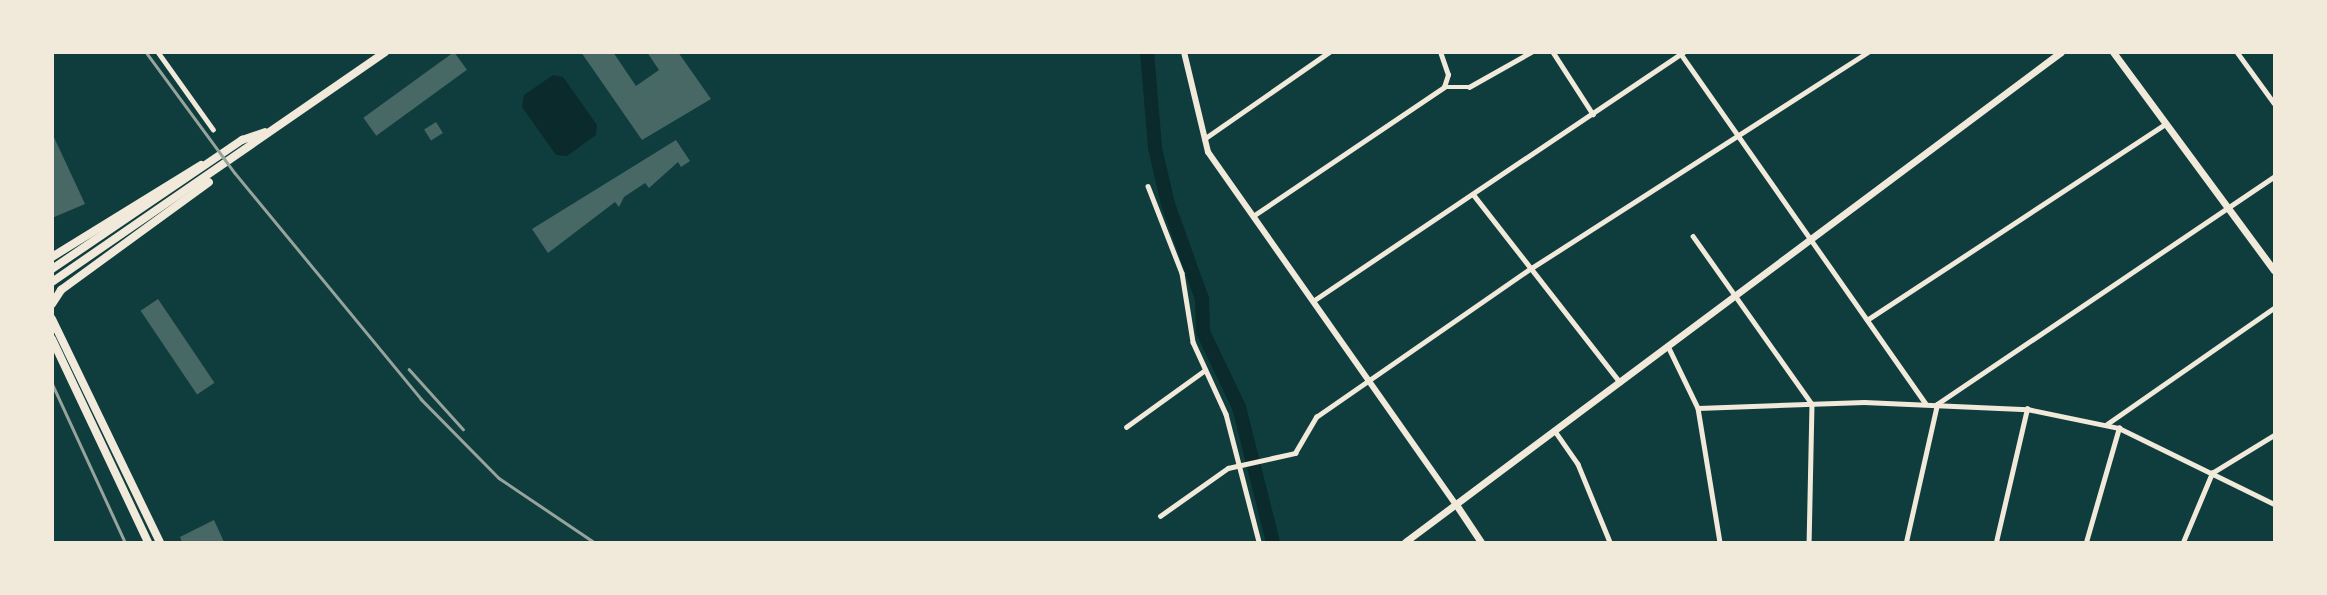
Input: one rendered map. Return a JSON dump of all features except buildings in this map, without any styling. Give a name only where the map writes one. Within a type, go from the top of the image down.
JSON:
[{"type":"main road","points":[[52,304],[61,289],[268,131],[386,52]]},
{"type":"main road","points":[[1405,542],[2061,52]]},
{"type":"main road","points":[[2113,52],[2274,270]]},
{"type":"main road","points":[[52,257],[161,185],[268,131]]},
{"type":"main road","points":[[52,269],[210,161]]},
{"type":"main road","points":[[52,282],[217,172]]},
{"type":"main road","points":[[52,319],[160,542]]},
{"type":"main road","points":[[52,339],[148,542]]},
{"type":"main road","points":[[1455,503],[1481,542]]},
{"type":"street","points":[[158,52],[213,129]]},
{"type":"street","points":[[1184,52],[1203,139],[1252,216],[1455,503]]},
{"type":"street","points":[[1203,139],[1329,52]]},
{"type":"street","points":[[1440,52],[1448,75],[1444,87]]},
{"type":"street","points":[[1252,216],[1444,87],[1469,87],[1531,52]]},
{"type":"street","points":[[1553,52],[1593,114]]},
{"type":"street","points":[[1160,516],[1241,466],[1295,453],[1308,423],[1530,269],[1868,52]]},
{"type":"street","points":[[2237,52],[2274,103]]},
{"type":"street","points":[[1312,302],[1683,53],[1925,403]]},
{"type":"street","points":[[1867,320],[2165,124]]},
{"type":"street","points":[[1906,542],[1937,404],[2274,177]]},
{"type":"street","points":[[1147,186],[1182,273],[1193,342],[1226,414],[1259,542]]},
{"type":"street","points":[[1473,194],[1620,382]]},
{"type":"street","points":[[1693,236],[1812,404],[1809,542]]},
{"type":"street","points":[[2107,424],[2274,308]]},
{"type":"street","points":[[1668,346],[1698,408],[1720,542]]},
{"type":"street","points":[[1126,428],[1205,370]]},
{"type":"street","points":[[1698,408],[1925,403],[2027,408],[2119,428],[2274,504]]},
{"type":"street","points":[[1996,542],[2027,408]]},
{"type":"street","points":[[2087,542],[2119,428]]},
{"type":"street","points":[[1555,431],[1578,464],[1610,542]]},
{"type":"street","points":[[2183,542],[2212,473],[2274,435]]},
{"type":"water","points":[[553,75],[563,77],[597,125],[596,135],[567,156],[556,155],[522,107],[524,95]]},
{"type":"waterway","points":[[1147,52],[1155,148],[1168,204],[1202,299],[1203,332],[1239,407],[1273,542]]},
{"type":"railway","points":[[146,52],[235,173],[421,399],[499,478],[594,542]]},
{"type":"railway","points":[[409,369],[463,429]]},
{"type":"railway","points":[[52,383],[125,542]]}]
